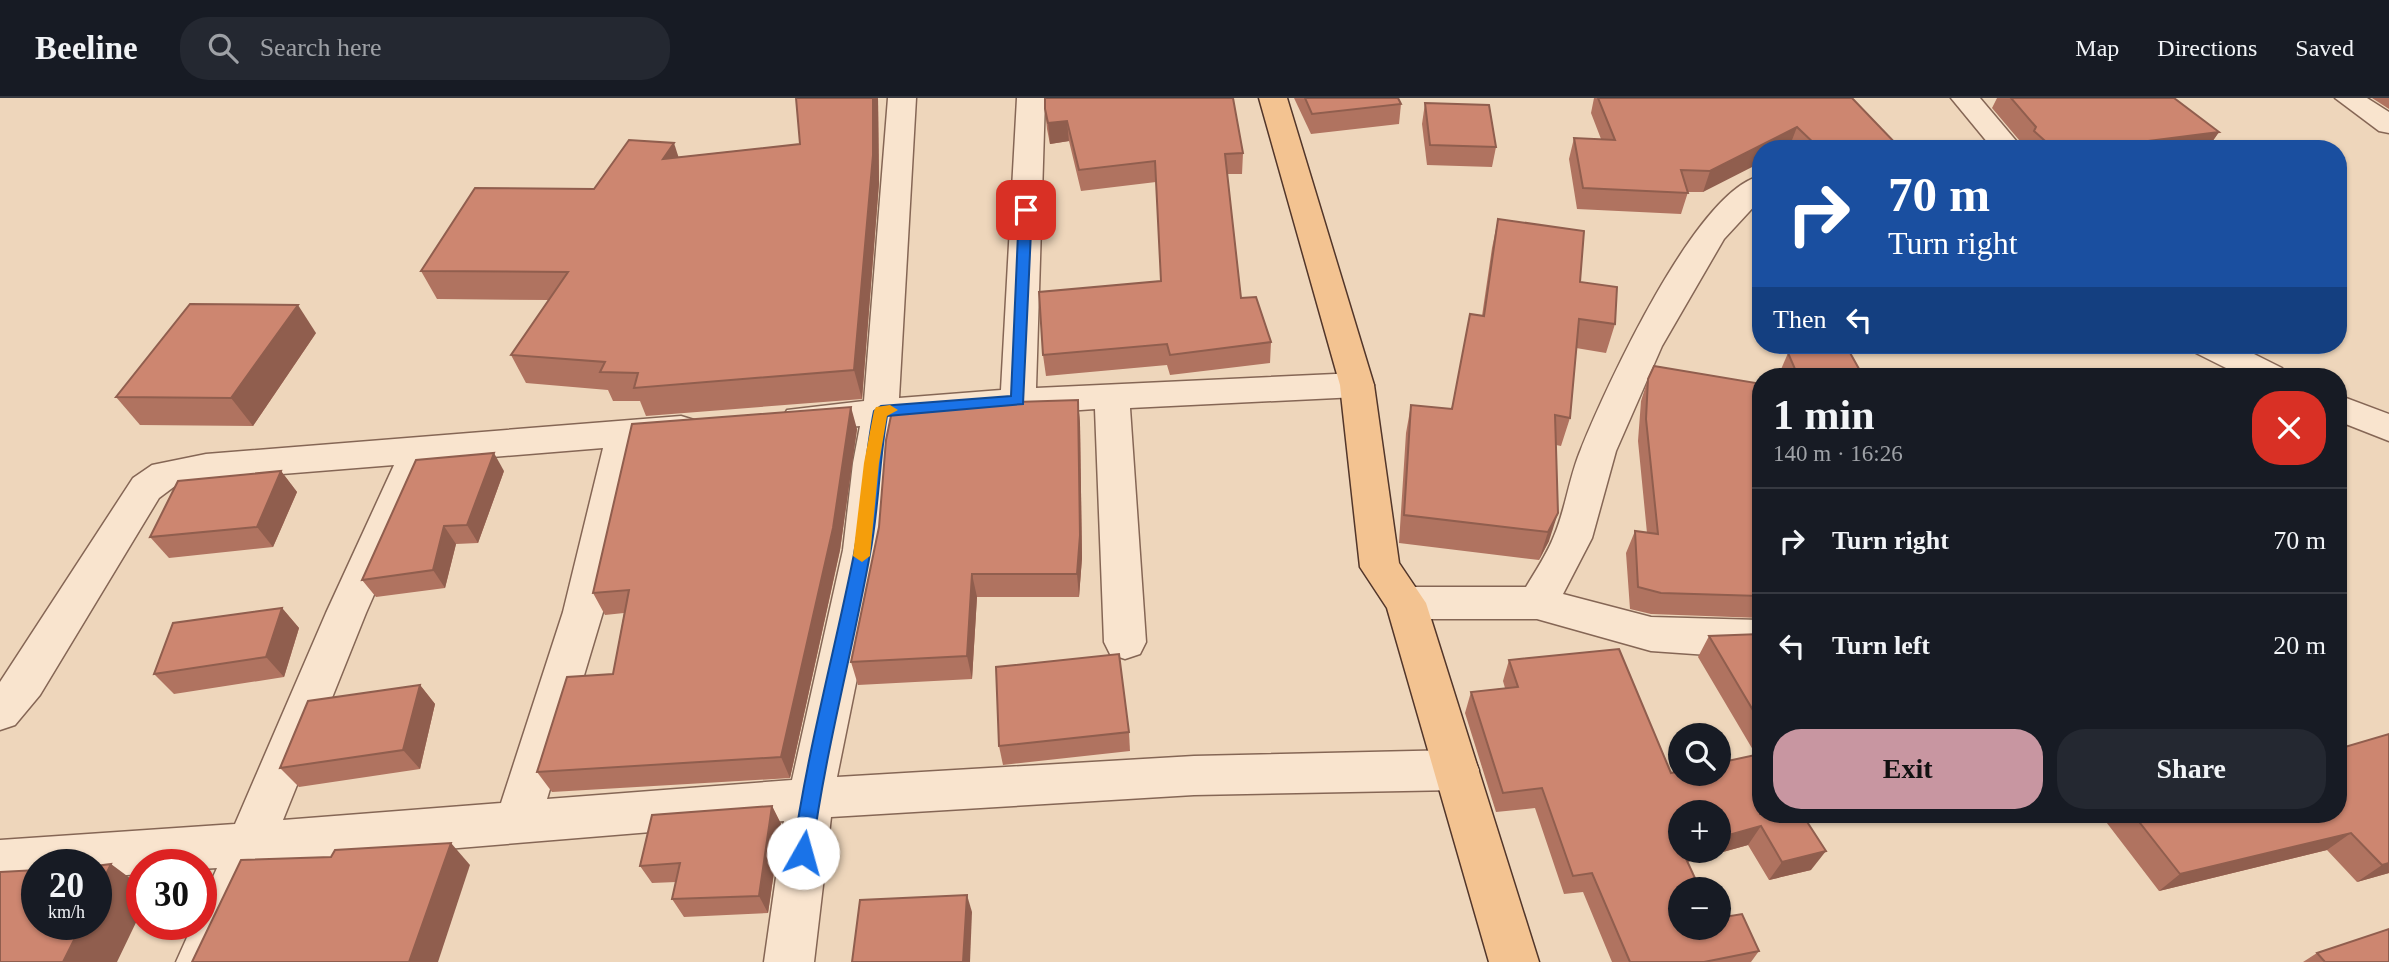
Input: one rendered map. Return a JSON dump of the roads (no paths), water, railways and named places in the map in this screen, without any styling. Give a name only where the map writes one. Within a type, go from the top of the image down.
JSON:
[{"type":"main road","points":[[1273,98],[1356,385],[1380,567],[1406,603],[1514,962]]},
{"type":"street","points":[[789,962],[810,799],[863,550],[871,463],[881,411],[902,98]]},
{"type":"street","points":[[1018,401],[1031,98]]},
{"type":"street","points":[[1965,98],[2001,140]]},
{"type":"street","points":[[2349,98],[2389,125]]},
{"type":"street","points":[[1537,604],[1573,538],[1597,453],[1650,337],[1683,277],[1724,219],[1752,193]]},
{"type":"street","points":[[2226,354],[2254,368]]},
{"type":"street","points":[[773,421],[1018,401],[1356,385]]},
{"type":"street","points":[[1112,397],[1125,642]]},
{"type":"street","points":[[2347,411],[2389,428]]},
{"type":"street","points":[[0,712],[25,683],[139,499],[158,479],[183,470],[206,467],[719,426]]},
{"type":"street","points":[[517,824],[583,612],[624,435]]},
{"type":"street","points":[[201,962],[418,452]]},
{"type":"street","points":[[1406,603],[1537,604],[1651,634],[1708,638],[1752,637]]},
{"type":"street","points":[[0,862],[248,847],[810,799],[1158,777],[1457,770]]}]
